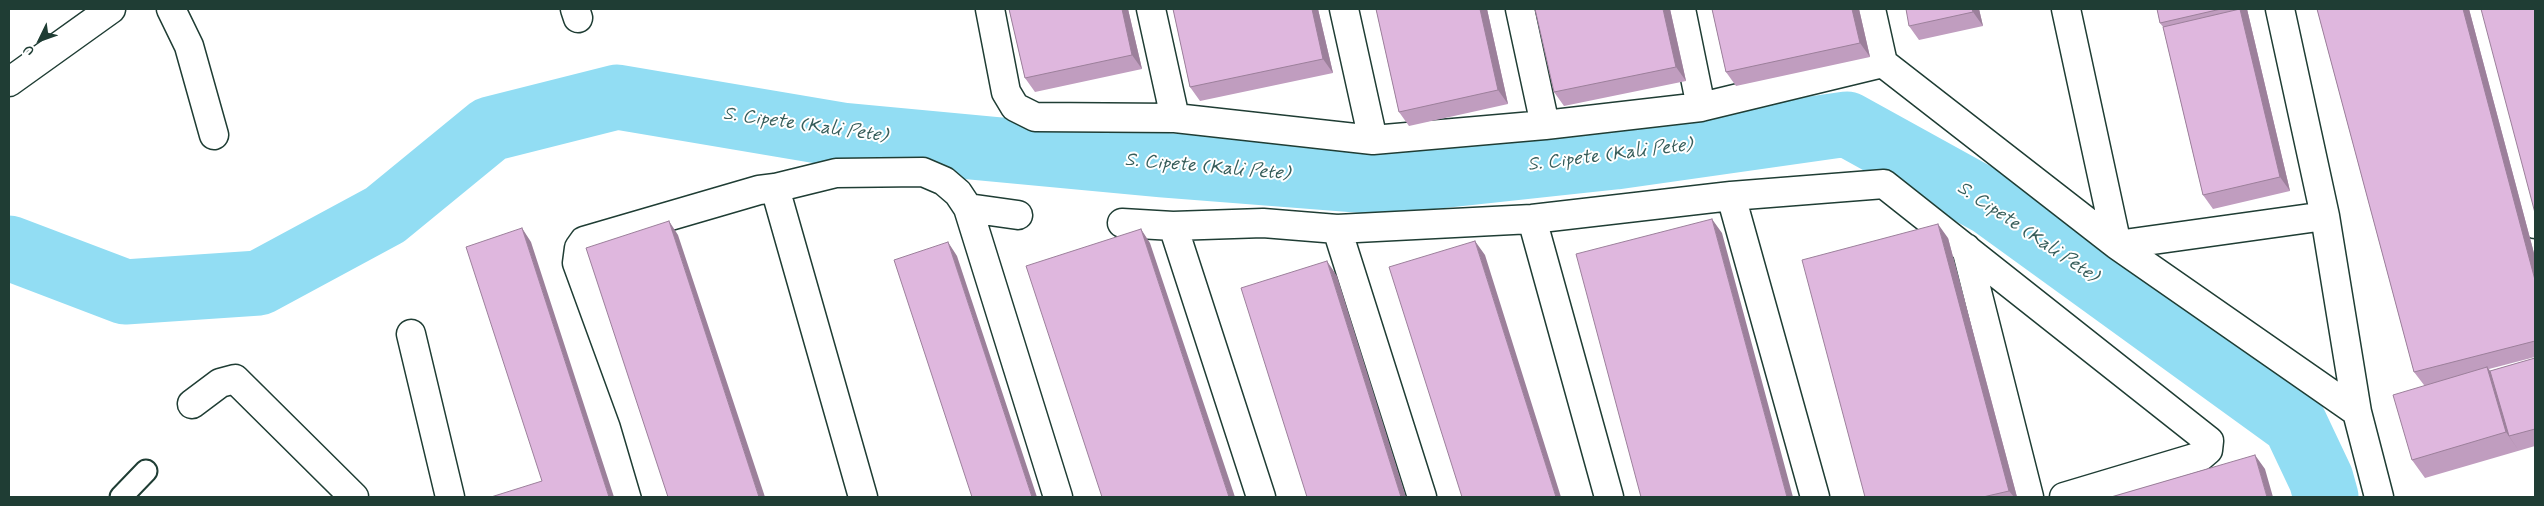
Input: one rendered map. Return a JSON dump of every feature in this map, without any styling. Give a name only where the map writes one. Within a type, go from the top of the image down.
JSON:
[{"type":"street","points":[[9,82],[111,9]]},
{"type":"street","points":[[171,9],[189,46],[214,135]]},
{"type":"street","points":[[990,9],[1006,92],[1015,107],[1035,117],[1175,118],[1373,140],[1545,125],[1701,107],[1883,63]]},
{"type":"street","points":[[1151,9],[1175,118]]},
{"type":"street","points":[[1344,9],[1373,140]]},
{"type":"street","points":[[1520,9],[1545,125]]},
{"type":"street","points":[[1681,9],[1701,107]]},
{"type":"street","points":[[1871,9],[1883,63],[2117,245],[2358,412]]},
{"type":"street","points":[[2066,9],[2117,245]]},
{"type":"street","points":[[2280,9],[2325,216],[2358,412],[2379,497]]},
{"type":"street","points":[[2480,9],[2535,224]]},
{"type":"street","points":[[657,497],[634,420],[577,263],[579,248],[584,240],[759,190],[836,173],[923,172],[944,181],[958,193],[968,208],[1058,497]]},
{"type":"street","points":[[1122,223],[1173,226],[1263,223],[1337,229],[1532,219],[1731,196],[1884,184],[2209,440],[2208,450],[2201,456],[2064,497]]},
{"type":"street","points":[[775,188],[863,497]]},
{"type":"street","points":[[1731,196],[1815,497]]},
{"type":"street","points":[[968,208],[1018,215]]},
{"type":"street","points":[[2117,245],[2325,216]]},
{"type":"street","points":[[1532,219],[1609,497]]},
{"type":"street","points":[[1173,226],[1261,497]]},
{"type":"street","points":[[1337,229],[1422,497]]},
{"type":"street","points":[[1966,248],[2029,497]]},
{"type":"street","points":[[411,334],[450,497]]},
{"type":"street","points":[[192,404],[220,383],[235,379],[354,497]]},
{"type":"lane","points":[[121,497],[146,471]]},
{"type":"building","points":[[1009,9],[1122,9],[1132,55],[1025,78]]},
{"type":"building","points":[[1173,9],[1312,9],[1323,59],[1190,87]]},
{"type":"building","points":[[1376,9],[1480,9],[1498,90],[1399,112]]},
{"type":"building","points":[[1535,9],[1663,9],[1676,67],[1554,92]]},
{"type":"building","points":[[1712,9],[1852,9],[1860,43],[1726,72]]},
{"type":"building","points":[[1906,9],[1972,9],[1973,12],[1909,26]]},
{"type":"building","points":[[2157,9],[2221,9],[2160,23]]},
{"type":"building","points":[[2240,9],[2280,177],[2203,195],[2163,27]]},
{"type":"building","points":[[2317,9],[2463,9],[2535,280],[2535,341],[2414,372]]},
{"type":"building","points":[[2481,9],[2535,9],[2535,213]]},
{"type":"building","points":[[1712,219],[1787,497],[1641,497],[1576,254]]},
{"type":"building","points":[[669,221],[759,497],[668,497],[586,248]]},
{"type":"building","points":[[1938,224],[2009,491],[1983,497],[1865,497],[1802,260]]},
{"type":"building","points":[[522,228],[609,497],[491,497],[542,481],[466,247]]},
{"type":"building","points":[[1141,229],[1229,497],[1102,497],[1026,266]]},
{"type":"building","points":[[1475,241],[1556,497],[1462,497],[1389,267]]},
{"type":"building","points":[[948,242],[1032,497],[972,497],[894,260]]},
{"type":"building","points":[[1327,261],[1401,497],[1307,497],[1241,288]]},
{"type":"building","points":[[2535,358],[2535,429],[2509,436],[2490,371]]},
{"type":"building","points":[[2487,367],[2506,432],[2412,460],[2393,395]]},
{"type":"building","points":[[2255,455],[2267,497],[2111,497]]},
{"type":"waterway","name":"S. Cipete (Kali Pete)","points":[[9,248],[125,292],[259,283],[385,215],[490,129],[617,97],[842,135],[1162,165],[1383,182],[1615,157],[1847,124],[1990,203],[2295,424],[2321,479],[2326,497]]}]
